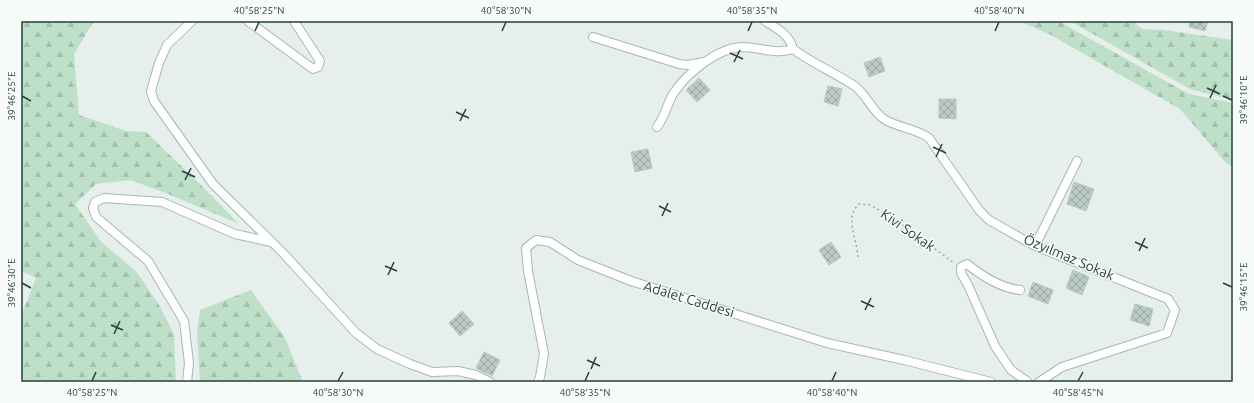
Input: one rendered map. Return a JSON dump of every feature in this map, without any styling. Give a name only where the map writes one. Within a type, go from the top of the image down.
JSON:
[{"type":"street","points":[[192,21],[167,45],[159,63],[151,91],[154,101],[212,184],[272,242],[356,333],[377,349],[432,372],[458,371],[476,375],[490,382]]},
{"type":"street","points":[[248,21],[313,69],[318,67],[320,61],[294,21]]},
{"type":"street","points":[[657,127],[663,120],[672,95],[680,85],[706,62],[723,50],[744,47],[783,52],[793,49],[790,40],[784,33],[765,21]]},
{"type":"street","points":[[593,37],[679,64],[688,65],[706,62]]},
{"type":"street","name":"Özyılmaz Sokak","points":[[793,49],[864,94],[882,118],[920,131],[929,138],[979,210],[989,220],[1035,246],[1168,299],[1175,310],[1167,333],[1062,367],[1039,382]]},
{"type":"street","points":[[1035,246],[1077,162]]},
{"type":"street","points":[[187,382],[190,363],[184,321],[148,261],[96,216],[93,208],[95,202],[104,198],[162,202],[235,234],[272,242]]},
{"type":"street","name":"Adalet Caddesi","points":[[538,382],[544,354],[528,271],[526,248],[536,240],[550,242],[578,260],[631,281],[827,343],[991,382]]},
{"type":"street","points":[[1020,290],[1011,289],[983,276],[967,264],[961,267],[961,273],[968,285],[995,346],[1011,370],[1028,382]]},
{"type":"path","name":"Kivi Sokak","points":[[858,257],[851,216],[855,208],[860,204],[870,204],[890,216],[961,267]]},
{"type":"green space","points":[[21,21],[94,21],[74,54],[79,115],[126,131],[146,132],[239,224],[166,193],[130,180],[96,184],[75,204],[101,242],[136,271],[159,305],[174,334],[176,382],[21,382],[21,316],[36,278],[21,271]]},
{"type":"green space","points":[[1019,21],[1058,21],[1189,94],[1233,103],[1233,167],[1225,162],[1180,109],[1049,34]]},
{"type":"green space","points":[[1070,21],[1133,21],[1142,29],[1164,30],[1233,40],[1233,100],[1190,89]]},
{"type":"green space","points":[[251,290],[285,338],[303,382],[200,382],[197,332],[200,310]]},
{"type":"building","points":[[1190,21],[1208,21],[1205,31],[1189,27]]},
{"type":"building","points":[[880,57],[885,71],[869,77],[864,63]]},
{"type":"building","points":[[699,78],[710,90],[697,102],[686,90]]},
{"type":"building","points":[[828,86],[842,89],[838,106],[824,102]]},
{"type":"building","points":[[939,99],[956,99],[956,119],[939,118]]},
{"type":"building","points":[[648,149],[652,168],[635,172],[631,152]]},
{"type":"building","points":[[1074,182],[1094,189],[1086,211],[1067,204]]},
{"type":"building","points":[[831,242],[841,257],[829,265],[819,250]]},
{"type":"building","points":[[1073,270],[1089,277],[1082,295],[1066,288]]},
{"type":"building","points":[[1033,282],[1053,290],[1048,304],[1028,296]]},
{"type":"building","points":[[1135,304],[1153,309],[1149,326],[1130,320]]},
{"type":"building","points":[[462,311],[474,324],[460,336],[449,323]]},
{"type":"building","points":[[484,352],[500,360],[492,376],[476,368]]}]
